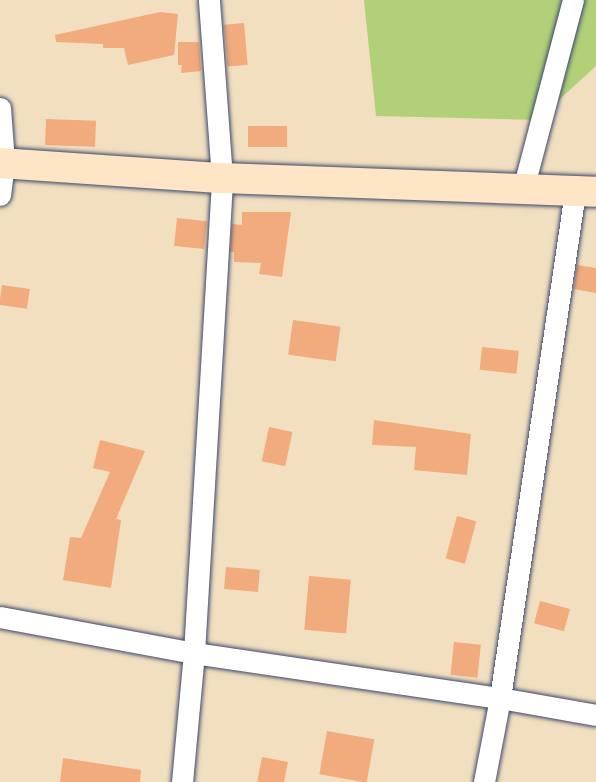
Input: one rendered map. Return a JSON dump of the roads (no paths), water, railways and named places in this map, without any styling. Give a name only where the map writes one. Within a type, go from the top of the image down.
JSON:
[{"type":"street","points":[[182,782],[194,653],[222,178],[209,0]]},
{"type":"street","points":[[523,189],[573,0]]},
{"type":"street","points":[[0,108],[2,163],[0,195]]},
{"type":"street","points":[[2,163],[222,178],[586,192],[484,782]]},
{"type":"street","points":[[0,616],[194,653],[500,698],[596,715]]}]
